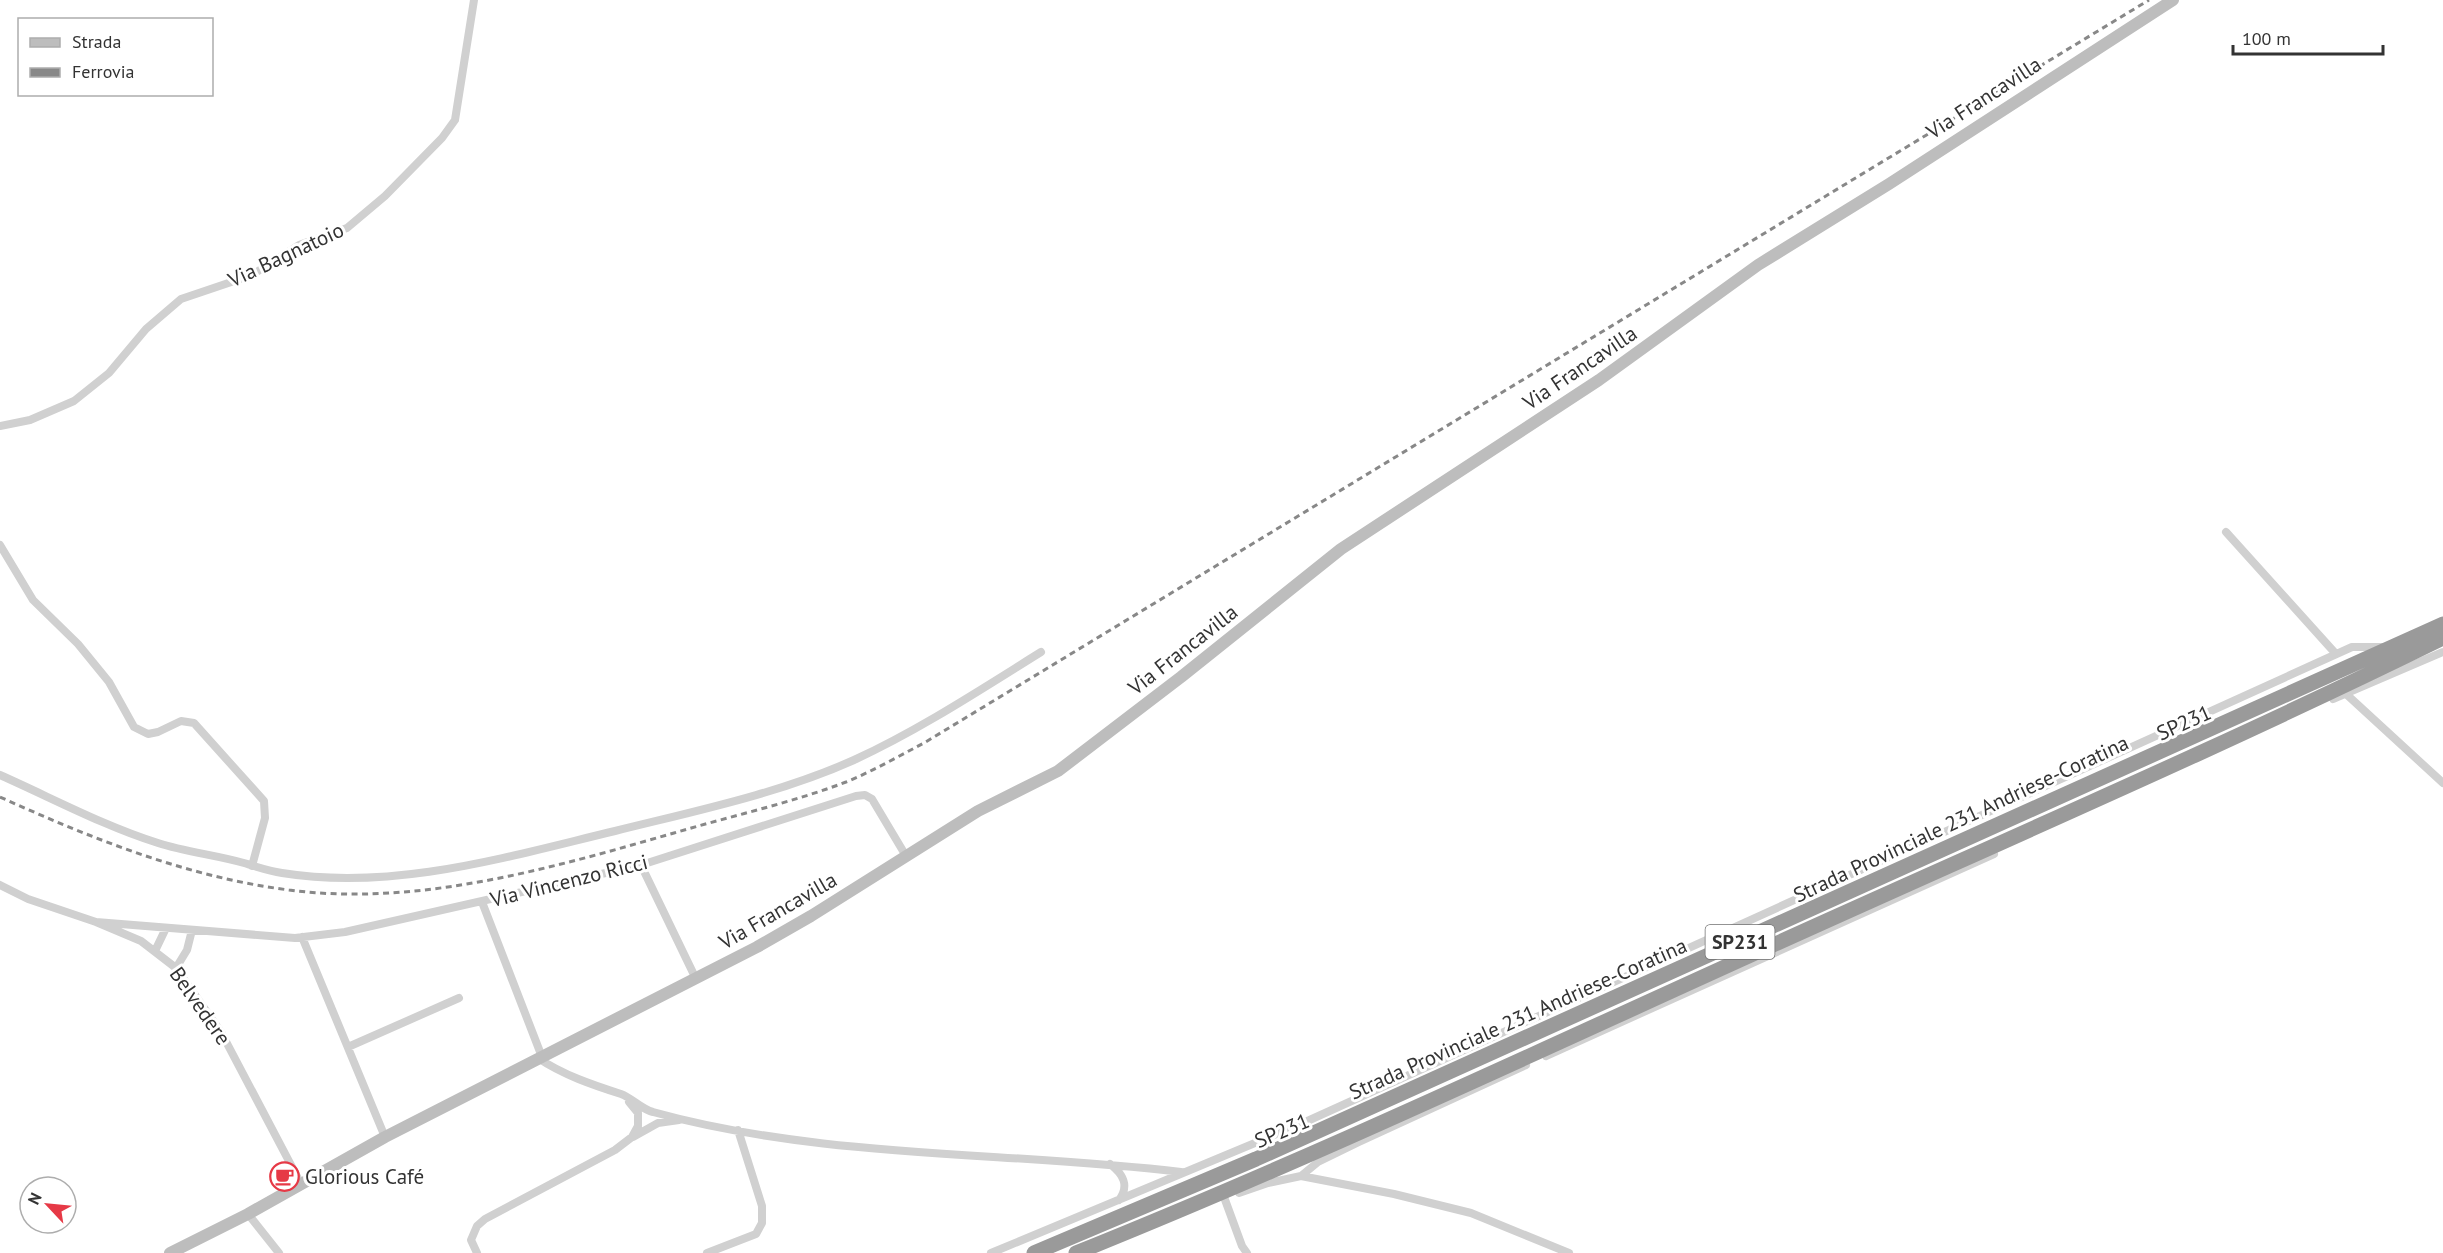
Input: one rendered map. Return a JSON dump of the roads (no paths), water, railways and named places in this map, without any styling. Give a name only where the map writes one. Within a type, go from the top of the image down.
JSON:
[{"type":"highway","name":"Strada Provinciale 231 Andriese-Coratina","points":[[1034,1253],[1257,1160],[2443,624]]},
{"type":"highway","name":"Strada Provinciale 231 Andriese-Coratina","points":[[1076,1253],[1412,1109],[1947,868],[2443,638]]},
{"type":"street","name":"Via Bagnatoio","points":[[0,426],[30,420],[74,401],[109,373],[146,329],[180,299],[252,275],[299,245],[347,228],[385,196],[442,138],[454,120],[474,0]]},
{"type":"street","name":"Via Francavilla","points":[[170,1253],[181,1250],[248,1214],[385,1137],[696,979],[811,916],[978,811],[1058,771],[1181,677],[1341,549],[1599,380],[1758,265],[2173,0]]},
{"type":"street","points":[[2226,532],[2336,654]]},
{"type":"street","points":[[0,545],[33,600],[78,644],[109,682],[134,727],[148,734],[181,722],[194,723],[264,801],[266,818],[252,866]]},
{"type":"street","name":"SP231","points":[[991,1253],[1303,1123],[2352,647],[2393,647]]},
{"type":"street","points":[[0,775],[134,834],[187,851],[284,873],[353,877],[439,871],[710,808],[808,778],[855,759],[966,699],[1041,652]]},
{"type":"street","points":[[1301,1176],[1318,1162],[1359,1142],[2345,693],[2443,652]]},
{"type":"street","points":[[2345,693],[2443,783]]},
{"type":"street","name":"Via Vincenzo Ricci","points":[[96,922],[302,937],[345,932],[641,865],[809,810],[866,795],[872,799],[906,856]]},
{"type":"street","points":[[641,865],[696,979]]},
{"type":"street","name":"Belvedere","points":[[0,885],[28,899],[96,922],[141,941],[176,968],[221,1032],[301,1184]]},
{"type":"street","points":[[482,902],[540,1058],[549,1066],[607,1092],[623,1095],[650,1111],[774,1137],[858,1146],[1110,1164],[1182,1173]]},
{"type":"street","points":[[155,951],[166,928]]},
{"type":"street","points":[[176,968],[187,950],[192,930]]},
{"type":"street","points":[[302,937],[385,1137]]},
{"type":"street","points":[[348,1047],[459,998]]},
{"type":"street","points":[[623,1095],[638,1113],[638,1126],[632,1137]]},
{"type":"street","points":[[477,1253],[471,1240],[477,1226],[485,1219],[590,1165],[658,1123],[686,1119]]},
{"type":"street","points":[[707,1253],[756,1234],[762,1223],[762,1206],[738,1130]]},
{"type":"street","points":[[1110,1164],[1122,1173],[1125,1182],[1125,1192],[1117,1202]]},
{"type":"street","points":[[1155,1220],[1268,1183],[1301,1176],[1394,1194],[1471,1213],[1569,1253]]},
{"type":"street","points":[[1224,1197],[1242,1246],[1247,1253]]},
{"type":"street","points":[[248,1214],[279,1253]]},
{"type":"railway","points":[[0,797],[105,841],[177,866],[251,884],[338,894],[435,889],[533,871],[825,790],[876,768],[924,743],[2149,0]]},
{"type":"place","name":"Glorious Café","points":[[284,1177]]}]
